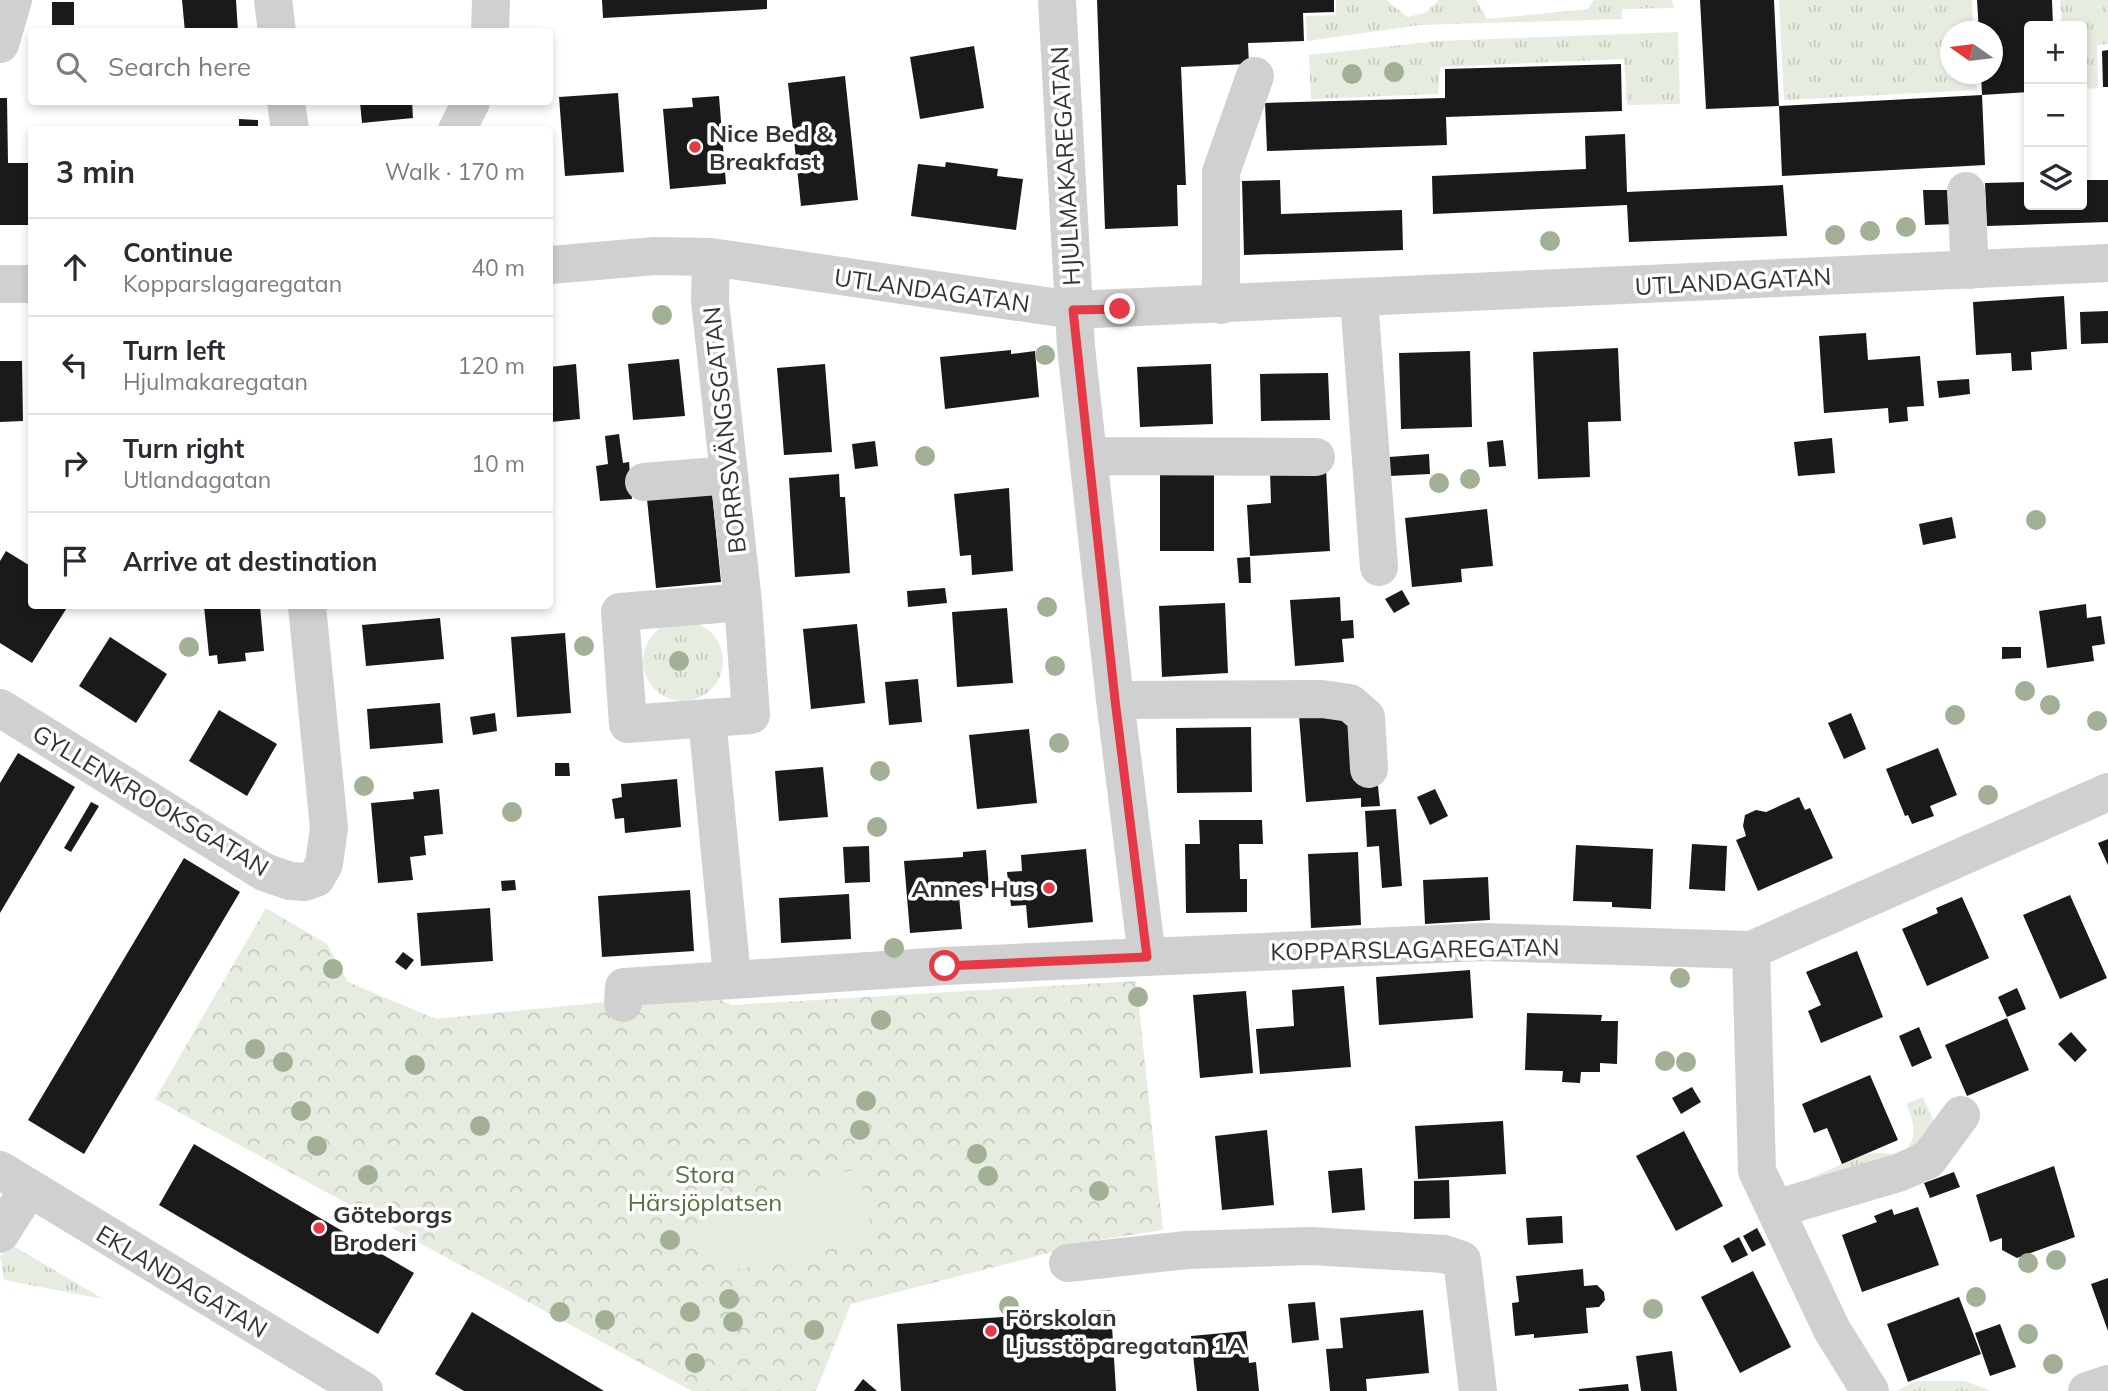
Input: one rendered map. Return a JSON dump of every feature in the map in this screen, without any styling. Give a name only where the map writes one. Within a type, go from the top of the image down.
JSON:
[{"type":"street","points":[[0,44],[13,0]]},
{"type":"street","points":[[273,0],[277,28]]},
{"type":"street","points":[[490,28],[491,0]]},
{"type":"street","name":"HJULMAKAREGATAN","points":[[1057,0],[1073,310],[1115,700],[1147,957]]},
{"type":"street","points":[[1222,305],[1221,172],[1255,76]]},
{"type":"street","points":[[286,105],[289,126]]},
{"type":"street","points":[[459,126],[470,105]]},
{"type":"street","points":[[1966,191],[1970,270]]},
{"type":"street","name":"UTLANDAGATAN","points":[[553,265],[656,256],[711,257],[1073,310],[2108,263]]},
{"type":"street","name":"BORRSVÄNGSGATAN","points":[[711,257],[710,301],[743,603],[751,715],[628,724],[620,612],[743,603]]},
{"type":"street","points":[[0,284],[28,284]]},
{"type":"street","points":[[1359,299],[1379,567]]},
{"type":"street","points":[[1090,456],[1316,457]]},
{"type":"street","points":[[644,482],[729,475]]},
{"type":"street","name":"GYLLENKROOKSGATAN","points":[[0,708],[264,872],[305,882],[316,878],[327,849],[329,828],[307,609]]},
{"type":"street","points":[[1115,700],[1322,699],[1350,703],[1366,717],[1369,769]]},
{"type":"street","points":[[707,718],[732,977]]},
{"type":"street","name":"KOPPARSLAGAREGATAN","points":[[623,1003],[624,987],[732,977],[1147,957],[1483,942],[1751,950],[2108,792]]},
{"type":"street","points":[[1751,950],[1757,1171],[1832,1330],[1870,1391]]},
{"type":"street","points":[[1775,1209],[1898,1173],[1928,1160],[1961,1115]]},
{"type":"street","points":[[0,1234],[14,1179]]},
{"type":"street","name":"EKLANDAGATAN","points":[[14,1179],[364,1391]]},
{"type":"street","points":[[1068,1264],[1187,1250],[1311,1246],[1444,1254],[1462,1260],[1478,1391]]},
{"type":"street","points":[[2087,1391],[2108,1384]]},
{"type":"green space","points":[[1336,0],[1386,0],[1407,17],[1425,13],[1439,0],[1476,0],[1487,19],[1588,9],[1594,0],[1672,0],[1674,8],[1622,9],[1622,19],[1420,25],[1307,41],[1306,16],[1336,15]]},
{"type":"green space","points":[[1779,0],[1972,0],[1973,21],[1940,21],[1940,84],[1977,84],[1977,90],[1784,100]]},
{"type":"green space","points":[[2060,0],[2108,0],[2108,44],[2097,45],[2098,88],[2087,89],[2087,21],[2062,21]]},
{"type":"green space","points":[[1678,32],[1680,104],[1627,105],[1624,59],[1440,67],[1438,94],[1311,99],[1309,55],[1438,41]]},
{"type":"green space","points":[[683,621],[698,624],[711,633],[720,646],[723,661],[720,676],[711,689],[698,698],[683,701],[668,698],[655,689],[646,676],[643,661],[646,646],[655,633],[668,624]]},
{"type":"green space","name":"Stora Härsjöplatsen","points":[[266,908],[327,944],[348,982],[436,1019],[705,992],[731,1005],[1136,981],[1163,1230],[1099,1240],[851,1304],[816,1391],[692,1391],[155,1099]]},
{"type":"green space","points":[[1923,1097],[1938,1130],[1929,1143],[1914,1155],[1875,1174],[1796,1200],[1793,1187],[1834,1167],[1867,1154],[1897,1154],[1905,1150],[1913,1134],[1911,1116],[1906,1104]]},
{"type":"green space","points":[[858,1169],[874,1240],[730,1271],[707,1259],[697,1206]]},
{"type":"green space","points":[[15,1247],[103,1299],[4,1280],[0,1256]]},
{"type":"green space","points":[[1916,1381],[1965,1381],[1991,1391],[1896,1391]]},
{"type":"building","points":[[182,0],[236,0],[238,28],[185,28]]},
{"type":"building","points":[[602,0],[767,0],[767,9],[603,18]]},
{"type":"building","points":[[1097,0],[1334,0],[1334,12],[1303,13],[1304,41],[1248,43],[1249,64],[1181,67],[1186,185],[1177,185],[1178,226],[1105,229]]},
{"type":"building","points":[[1700,0],[1774,0],[1779,106],[1706,109]]},
{"type":"building","points":[[1977,0],[2052,0],[2053,21],[2024,21],[2024,92],[1982,95],[1981,84],[2003,84],[2003,21],[1978,21]]},
{"type":"building","points":[[52,2],[74,2],[74,25],[52,25]]},
{"type":"building","points":[[974,46],[984,108],[920,119],[910,57]]},
{"type":"building","points":[[2108,50],[2108,87],[2103,87],[2102,51]]},
{"type":"building","points":[[1621,64],[1622,111],[1446,117],[1447,145],[1267,151],[1265,103],[1445,98],[1445,69]]},
{"type":"building","points":[[845,76],[858,200],[801,206],[788,83]]},
{"type":"building","points":[[618,93],[624,172],[565,176],[559,97]]},
{"type":"building","points":[[1982,95],[1985,165],[1782,176],[1779,106]]},
{"type":"building","name":"Nice Bed & Breakfast","points":[[719,96],[726,184],[670,189],[663,109],[693,107],[692,98]]},
{"type":"building","points":[[0,98],[7,98],[8,163],[28,163],[28,225],[0,225]]},
{"type":"building","points":[[360,105],[412,105],[413,118],[362,123]]},
{"type":"building","points":[[239,119],[258,120],[258,126],[239,126]]},
{"type":"building","points":[[1625,134],[1627,192],[1783,185],[1787,236],[1629,242],[1627,205],[1433,214],[1432,176],[1586,169],[1585,136]]},
{"type":"building","points":[[946,162],[998,169],[997,176],[1023,179],[1016,230],[911,216],[918,164],[945,167]]},
{"type":"building","points":[[1280,180],[1281,214],[1402,210],[1403,250],[1244,255],[1242,181]]},
{"type":"building","points":[[2087,180],[2108,180],[2108,222],[1987,226],[1985,183],[2024,182],[2024,210],[2087,210]]},
{"type":"building","points":[[1923,190],[1955,190],[1957,224],[1925,225]]},
{"type":"building","points":[[2064,296],[2067,349],[2031,352],[2032,370],[2012,371],[2011,353],[1976,355],[1973,302]]},
{"type":"building","points":[[2108,311],[2108,343],[2081,344],[2080,312]]},
{"type":"building","points":[[1866,333],[1868,360],[1920,356],[1924,406],[1907,407],[1908,421],[1889,423],[1888,408],[1824,413],[1819,336]]},
{"type":"building","points":[[1618,348],[1621,421],[1588,422],[1590,477],[1538,479],[1533,352]]},
{"type":"building","points":[[1011,350],[1011,354],[1035,351],[1039,397],[945,409],[940,357]]},
{"type":"building","points":[[1470,351],[1472,427],[1401,429],[1399,353]]},
{"type":"building","points":[[679,359],[685,416],[633,420],[628,364]]},
{"type":"building","points":[[0,361],[22,361],[23,421],[0,422]]},
{"type":"building","points":[[576,364],[580,419],[553,422],[553,367]]},
{"type":"building","points":[[825,364],[832,452],[784,455],[777,368]]},
{"type":"building","points":[[1211,364],[1213,424],[1140,427],[1137,367]]},
{"type":"building","points":[[1328,373],[1330,420],[1261,421],[1260,374]]},
{"type":"building","points":[[1969,379],[1970,394],[1939,398],[1937,381]]},
{"type":"building","points":[[619,434],[623,463],[629,462],[632,499],[600,501],[596,466],[608,464],[605,436]]},
{"type":"building","points":[[1832,438],[1835,473],[1798,476],[1794,442]]},
{"type":"building","points":[[1503,440],[1506,466],[1489,467],[1487,442]]},
{"type":"building","points":[[875,441],[878,466],[855,469],[852,444]]},
{"type":"building","points":[[1429,454],[1430,474],[1390,476],[1389,457]]},
{"type":"building","points":[[1326,468],[1330,551],[1250,556],[1247,505],[1271,503],[1270,471]]},
{"type":"building","points":[[839,474],[840,497],[845,497],[850,573],[795,577],[789,478]]},
{"type":"building","points":[[1160,475],[1214,475],[1214,551],[1160,551]]},
{"type":"building","points":[[1009,488],[1013,571],[972,575],[971,555],[960,556],[954,494]]},
{"type":"building","points":[[712,492],[721,582],[656,588],[647,499]]},
{"type":"building","points":[[1487,509],[1493,566],[1461,569],[1462,582],[1412,587],[1405,518]]},
{"type":"building","points":[[1952,517],[1956,538],[1923,545],[1919,524]]},
{"type":"building","points":[[6,551],[28,565],[28,609],[66,609],[32,663],[0,643],[0,561]]},
{"type":"building","points":[[1250,557],[1251,583],[1239,583],[1237,558]]},
{"type":"building","points":[[945,588],[947,603],[908,607],[907,591]]},
{"type":"building","points":[[1402,590],[1410,604],[1394,613],[1385,599]]},
{"type":"building","points":[[1340,597],[1341,621],[1353,620],[1354,638],[1342,639],[1344,662],[1295,666],[1290,600]]},
{"type":"building","points":[[1225,603],[1228,673],[1162,677],[1159,606]]},
{"type":"building","points":[[2086,604],[2087,618],[2101,616],[2105,644],[2092,646],[2094,661],[2047,668],[2039,611]]},
{"type":"building","points":[[1007,608],[1013,683],[957,687],[952,612]]},
{"type":"building","points":[[204,609],[260,609],[264,651],[245,653],[246,661],[218,664],[217,655],[209,656]]},
{"type":"building","points":[[440,618],[444,659],[366,666],[362,625]]},
{"type":"building","points":[[857,624],[865,703],[811,709],[803,629]]},
{"type":"building","points":[[565,633],[571,713],[517,717],[511,637]]},
{"type":"building","points":[[110,637],[167,674],[136,723],[79,686]]},
{"type":"building","points":[[2002,647],[2021,647],[2021,658],[2002,659]]},
{"type":"building","points":[[918,679],[922,722],[889,725],[885,682]]},
{"type":"building","points":[[440,703],[443,743],[370,749],[367,709]]},
{"type":"building","points":[[219,710],[277,744],[247,796],[189,761]]},
{"type":"building","points":[[1348,712],[1353,780],[1377,776],[1380,806],[1361,807],[1361,798],[1306,802],[1299,716]]},
{"type":"building","points":[[495,713],[497,731],[473,735],[470,717]]},
{"type":"building","points":[[1851,713],[1866,749],[1844,759],[1828,723]]},
{"type":"building","points":[[1251,727],[1252,792],[1177,793],[1176,728]]},
{"type":"building","points":[[1029,729],[1037,803],[977,809],[969,735]]},
{"type":"building","points":[[1938,748],[1957,795],[1930,806],[1934,816],[1912,824],[1908,815],[1905,816],[1886,769]]},
{"type":"building","points":[[18,753],[75,787],[0,913],[0,783]]},
{"type":"building","points":[[555,763],[569,763],[570,776],[555,776]]},
{"type":"building","points":[[823,767],[828,817],[779,821],[775,771]]},
{"type":"building","points":[[677,779],[681,827],[625,833],[624,818],[615,819],[612,799],[622,797],[621,784]]},
{"type":"building","points":[[439,789],[443,834],[424,836],[426,855],[410,857],[413,880],[378,883],[371,803],[414,799],[413,792]]},
{"type":"building","points":[[1435,789],[1448,816],[1430,825],[1417,797]]},
{"type":"building","points":[[1799,797],[1805,810],[1810,808],[1833,858],[1758,891],[1736,840],[1746,836],[1743,826],[1745,815],[1756,810],[1766,812]]},
{"type":"building","points":[[91,802],[99,806],[71,852],[64,848]]},
{"type":"building","points":[[1396,809],[1402,886],[1382,888],[1379,846],[1367,847],[1365,811]]},
{"type":"building","points":[[1199,820],[1262,820],[1263,844],[1239,844],[1240,879],[1247,879],[1247,912],[1186,913],[1185,844],[1200,844]]},
{"type":"building","points":[[2108,839],[2108,865],[2098,843]]},
{"type":"building","points":[[1692,844],[1727,846],[1725,891],[1689,889]]},
{"type":"building","points":[[1576,845],[1653,849],[1651,909],[1612,907],[1612,902],[1573,901]]},
{"type":"building","points":[[869,846],[870,882],[845,883],[843,847]]},
{"type":"building","name":"Annes Hus","points":[[1086,849],[1093,922],[1028,928],[1026,905],[1011,906],[1007,872],[1022,871],[1021,855]]},
{"type":"building","points":[[986,850],[989,888],[966,890],[966,884],[958,885],[962,929],[910,933],[904,861],[963,857],[963,852]]},
{"type":"building","points":[[1358,852],[1361,925],[1311,928],[1308,854]]},
{"type":"building","points":[[184,858],[240,892],[84,1154],[28,1120]]},
{"type":"building","points":[[1488,877],[1490,920],[1425,924],[1423,880]]},
{"type":"building","points":[[515,880],[516,890],[502,891],[501,881]]},
{"type":"building","points":[[690,890],[694,951],[602,957],[598,896]]},
{"type":"building","points":[[849,894],[851,939],[781,943],[779,898]]},
{"type":"building","points":[[2070,895],[2107,978],[2060,999],[2023,915]]},
{"type":"building","points":[[1962,897],[1989,958],[1927,986],[1902,929],[1938,913],[1936,908]]},
{"type":"building","points":[[490,908],[493,961],[421,966],[417,913]]},
{"type":"building","points":[[1857,951],[1883,1017],[1821,1043],[1808,1011],[1821,1005],[1806,972]]},
{"type":"building","points":[[403,952],[414,960],[406,970],[395,962]]},
{"type":"building","points":[[1470,970],[1473,1018],[1379,1025],[1376,977]]},
{"type":"building","points":[[1344,986],[1351,1067],[1260,1074],[1256,1029],[1294,1026],[1292,990]]},
{"type":"building","points":[[2017,988],[2026,1009],[2007,1017],[1998,997]]},
{"type":"building","points":[[1246,991],[1253,1073],[1200,1078],[1193,995]]},
{"type":"building","points":[[1527,1013],[1602,1015],[1601,1021],[1618,1021],[1617,1064],[1600,1063],[1600,1072],[1581,1072],[1580,1083],[1562,1082],[1563,1071],[1525,1070]]},
{"type":"building","points":[[2007,1018],[2029,1070],[1967,1096],[1945,1045]]},
{"type":"building","points":[[1919,1027],[1932,1058],[1912,1067],[1899,1036]]},
{"type":"building","points":[[2071,1032],[2087,1050],[2075,1062],[2058,1044]]},
{"type":"building","points":[[1870,1075],[1898,1140],[1842,1164],[1827,1128],[1814,1133],[1802,1104]]},
{"type":"building","points":[[1692,1087],[1701,1102],[1681,1114],[1672,1098]]},
{"type":"building","points":[[1503,1121],[1506,1174],[1418,1179],[1415,1126]]},
{"type":"building","points":[[1267,1130],[1274,1205],[1222,1210],[1215,1136]]},
{"type":"building","points":[[1684,1131],[1723,1206],[1676,1231],[1636,1156]]},
{"type":"building","points":[[194,1144],[414,1273],[378,1334],[159,1205]]},
{"type":"building","points":[[2054,1166],[2075,1237],[2017,1258],[2002,1250],[2002,1238],[1990,1242],[1976,1195]]},
{"type":"building","points":[[1362,1168],[1365,1210],[1332,1213],[1328,1171]]},
{"type":"building","points":[[1954,1172],[1960,1187],[1930,1198],[1924,1183]]},
{"type":"building","points":[[1449,1180],[1450,1218],[1414,1219],[1414,1181]]},
{"type":"building","points":[[1918,1207],[1939,1265],[1862,1292],[1842,1235],[1877,1222],[1874,1216],[1892,1209],[1894,1215]]},
{"type":"building","points":[[1562,1216],[1563,1243],[1528,1245],[1526,1218]]},
{"type":"building","points":[[1757,1228],[1766,1245],[1752,1252],[1743,1236]]},
{"type":"building","points":[[1739,1237],[1748,1255],[1732,1263],[1723,1246]]},
{"type":"building","points":[[1583,1269],[1584,1286],[1597,1285],[1604,1292],[1605,1300],[1599,1307],[1586,1308],[1588,1333],[1534,1338],[1534,1334],[1515,1336],[1512,1303],[1519,1302],[1516,1276]]},
{"type":"building","points":[[1753,1271],[1791,1347],[1740,1373],[1701,1297]]},
{"type":"building","points":[[2108,1278],[2108,1331],[2091,1284]]},
{"type":"building","points":[[1959,1297],[1981,1354],[1908,1382],[1887,1324]]},
{"type":"building","points":[[1315,1302],[1319,1340],[1292,1343],[1288,1304]]},
{"type":"building","name":"Förskolan Ljusstöparegatan 1A","points":[[1111,1310],[1116,1391],[901,1391],[897,1324]]},
{"type":"building","points":[[1423,1310],[1429,1373],[1366,1379],[1367,1391],[1330,1391],[1326,1349],[1343,1348],[1340,1318]]},
{"type":"building","points":[[472,1312],[604,1391],[464,1391],[435,1374]]},
{"type":"building","points":[[2000,1324],[2016,1367],[1990,1376],[1975,1333]]},
{"type":"building","points":[[1246,1331],[1249,1363],[1256,1362],[1259,1391],[1197,1391],[1191,1336]]},
{"type":"building","points":[[1672,1351],[1677,1391],[1641,1391],[1636,1356]]},
{"type":"building","points":[[863,1379],[877,1391],[854,1391]]},
{"type":"building","points":[[1628,1384],[1629,1391],[1579,1391],[1579,1389]]},
{"type":"place","name":"Nice Bed & Breakfast","points":[[695,147]]},
{"type":"place","name":"Annes Hus","points":[[1049,888]]},
{"type":"place","name":"Göteborgs Broderi","points":[[319,1228]]},
{"type":"place","name":"Förskolan Ljusstöparegatan 1A","points":[[991,1331]]},
{"type":"route","points":[[945,966],[1147,957],[1115,700],[1073,310],[1120,309]]}]
